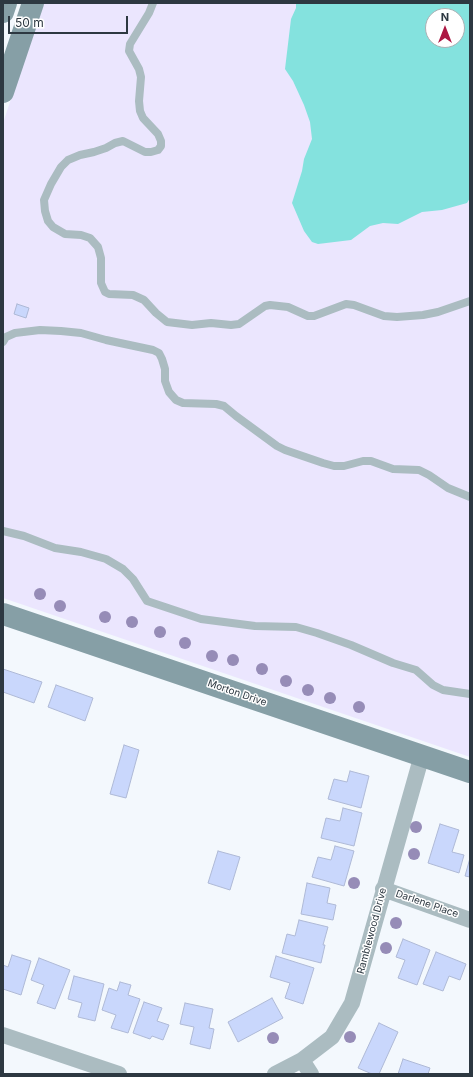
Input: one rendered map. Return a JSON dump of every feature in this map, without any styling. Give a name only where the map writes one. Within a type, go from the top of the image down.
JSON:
[{"type":"street","points":[[3,12],[6,3]]},
{"type":"street","points":[[3,92],[33,3]]},
{"type":"street","name":"Morton Drive","points":[[3,614],[470,772]]},
{"type":"street","name":"Ramblewood Drive","points":[[275,1074],[302,1060],[332,1037],[352,1003],[422,755]]},
{"type":"street","name":"Darlene Place","points":[[383,889],[470,920]]},
{"type":"street","points":[[3,1035],[85,1069],[119,1074]]},
{"type":"street","points":[[302,1060],[311,1074]]},
{"type":"lane","points":[[153,3],[149,13],[130,44],[129,51],[139,69],[141,77],[139,101],[140,111],[143,118],[158,134],[161,141],[161,146],[158,150],[145,152],[123,141],[68,160],[61,167],[44,200],[48,221],[53,227],[65,234],[81,235],[90,238],[98,247],[101,258],[101,283],[105,292],[110,294],[133,295],[144,300],[166,322],[192,325],[211,323],[231,325],[239,324],[265,306],[270,305],[288,307],[308,316],[314,316],[346,304],[354,305],[384,316],[397,317],[424,315],[438,312],[470,301]]},
{"type":"lane","points":[[3,342],[6,337],[15,333],[54,330],[81,333],[153,350],[159,353],[162,359],[169,392],[176,400],[183,403],[216,404],[224,406],[278,446],[285,450],[323,463],[334,466],[344,466],[363,461],[371,461],[393,469],[419,470],[454,491],[470,497]]},
{"type":"lane","points":[[3,531],[24,536],[55,548],[81,552],[106,559],[123,569],[133,579],[147,601],[201,619],[255,626],[296,627],[310,631],[351,645],[393,663],[416,670],[433,685],[443,690],[470,694]]},
{"type":"shaded area","points":[[43,3],[470,3],[470,757],[3,598],[3,123]]},
{"type":"water","points":[[296,3],[470,3],[470,198],[467,203],[442,210],[422,212],[398,224],[383,223],[370,226],[351,240],[318,244],[312,242],[304,231],[292,203],[302,171],[304,159],[312,139],[310,122],[304,105],[293,81],[285,69],[291,19],[296,8]]},
{"type":"building","points":[[17,304],[29,308],[26,318],[14,314]]},
{"type":"building","points":[[3,669],[42,682],[34,703],[3,692]]},
{"type":"building","points":[[56,685],[93,698],[85,721],[48,707]]},
{"type":"building","points":[[124,745],[139,750],[126,798],[110,794]]},
{"type":"building","points":[[350,771],[369,776],[361,808],[328,799],[334,779],[347,782]]},
{"type":"building","points":[[343,808],[362,813],[354,846],[321,838],[326,818],[340,821]]},
{"type":"building","points":[[440,824],[459,830],[452,852],[464,855],[459,873],[428,863]]},
{"type":"building","points":[[335,846],[354,851],[344,886],[312,877],[318,857],[331,860]]},
{"type":"building","points":[[218,851],[240,857],[230,890],[208,883]]},
{"type":"building","points":[[470,858],[470,877],[465,876]]},
{"type":"building","points":[[307,883],[330,888],[327,903],[336,905],[333,920],[301,914]]},
{"type":"building","points":[[299,920],[328,927],[323,945],[325,945],[321,963],[282,953],[287,934],[295,936]]},
{"type":"building","points":[[403,939],[430,950],[417,985],[398,978],[405,960],[396,957]]},
{"type":"building","points":[[436,952],[466,964],[460,980],[449,976],[443,991],[423,984]]},
{"type":"building","points":[[12,955],[31,961],[21,995],[3,989],[3,965],[8,967]]},
{"type":"building","points":[[276,956],[314,968],[303,1004],[285,998],[290,983],[270,977]]},
{"type":"building","points":[[39,958],[70,970],[55,1009],[37,1003],[44,985],[31,980]]},
{"type":"building","points":[[74,976],[104,984],[95,1021],[78,1017],[82,1003],[68,999]]},
{"type":"building","points":[[120,982],[131,985],[128,995],[140,999],[128,1033],[111,1028],[116,1015],[102,1010],[109,988],[117,991]]},
{"type":"building","points":[[272,998],[283,1018],[238,1042],[228,1022]]},
{"type":"building","points":[[144,1002],[162,1008],[157,1021],[169,1025],[163,1040],[152,1036],[150,1039],[133,1033]]},
{"type":"building","points":[[185,1003],[213,1009],[209,1028],[214,1029],[210,1049],[190,1044],[194,1027],[180,1024]]},
{"type":"building","points":[[379,1023],[398,1032],[379,1074],[372,1074],[358,1068]]},
{"type":"building","points":[[403,1059],[430,1068],[428,1074],[398,1074]]}]
